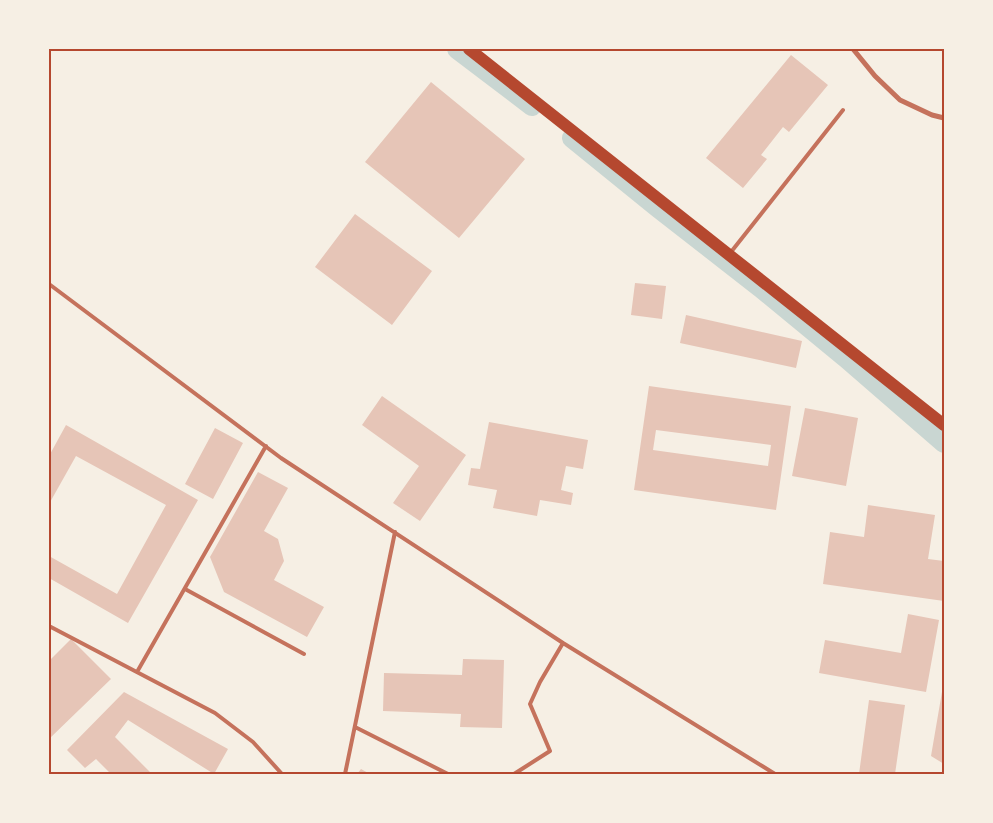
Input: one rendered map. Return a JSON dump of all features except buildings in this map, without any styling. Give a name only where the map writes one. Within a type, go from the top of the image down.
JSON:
[{"type":"main road","points":[[469,49],[944,425]]},
{"type":"street","points":[[852,49],[875,76],[900,100],[932,115],[944,118]]},
{"type":"lane","points":[[729,254],[843,110]]},
{"type":"lane","points":[[49,284],[281,458],[563,643],[775,774]]},
{"type":"lane","points":[[137,672],[266,446]]},
{"type":"lane","points":[[345,774],[395,532]]},
{"type":"lane","points":[[185,589],[304,654]]},
{"type":"lane","points":[[49,626],[214,713],[253,742],[282,774]]},
{"type":"lane","points":[[514,774],[550,751],[530,704],[540,682],[563,643]]},
{"type":"lane","points":[[355,727],[448,774]]},
{"type":"waterway","points":[[457,49],[532,106]]},
{"type":"waterway","points":[[572,138],[761,288],[846,358],[944,443]]}]
